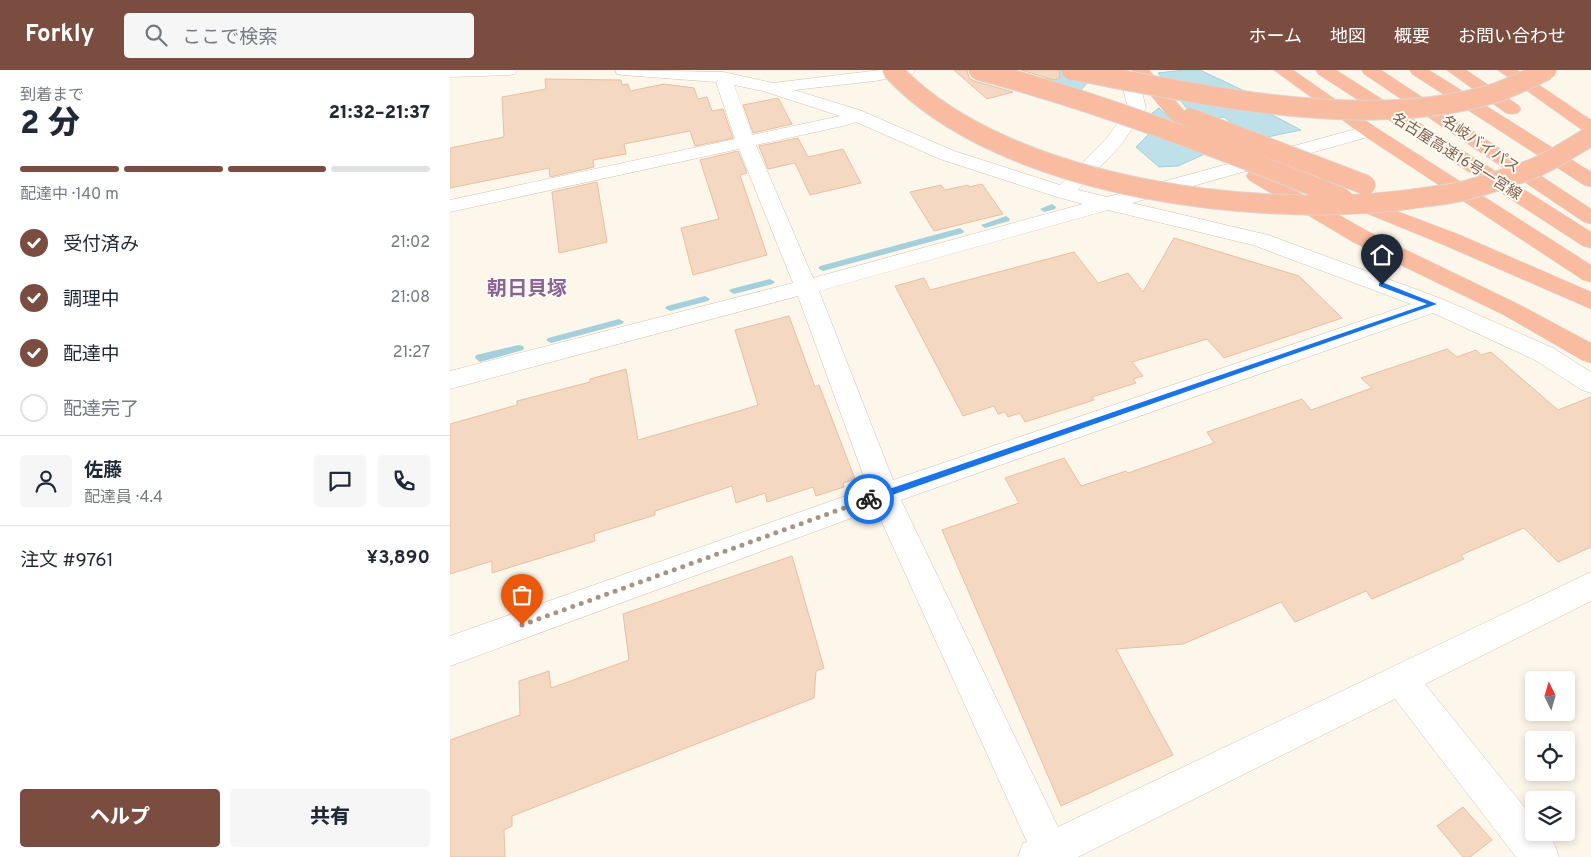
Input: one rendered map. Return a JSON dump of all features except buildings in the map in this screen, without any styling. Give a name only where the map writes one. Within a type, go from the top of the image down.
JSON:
[{"type":"highway","points":[[892,70],[903,84],[925,103],[956,124],[998,144],[1048,164],[1139,188],[1194,198],[1251,204],[1312,206],[1378,204],[1435,196],[1482,186],[1529,170],[1562,154],[1591,136]]},
{"type":"highway","points":[[978,70],[1068,94],[1188,137],[1587,294]]},
{"type":"highway","points":[[1060,70],[1093,84],[1251,140],[1366,185],[1460,229],[1587,294]]},
{"type":"highway","points":[[1071,70],[1228,99],[1317,108],[1358,109],[1418,107],[1466,100],[1507,89],[1547,70]]},
{"type":"highway","points":[[1140,70],[1187,125],[1228,158]]},
{"type":"highway","points":[[1282,70],[1369,131],[1591,275]]},
{"type":"highway","name":"名古屋高速16号一宮線","points":[[1324,70],[1591,241]]},
{"type":"highway","name":"名岐バイパス","points":[[1370,70],[1591,218]]},
{"type":"highway","name":"名岐バイパス","points":[[1418,70],[1591,181]]},
{"type":"highway","points":[[1455,70],[1591,164]]},
{"type":"highway","points":[[1506,70],[1591,114]]},
{"type":"highway","points":[[1506,70],[1591,128]]},
{"type":"highway","points":[[1256,176],[1361,237],[1512,310],[1591,354]]},
{"type":"highway","points":[[1510,221],[1587,294]]},
{"type":"street","points":[[450,72],[509,70]]},
{"type":"street","points":[[623,70],[723,77],[768,87],[856,115],[947,155],[1064,193],[1260,240],[1434,304],[1544,354],[1591,384]]},
{"type":"street","points":[[768,87],[876,76],[907,70]]},
{"type":"street","points":[[1064,193],[1108,147],[1131,120],[1137,108],[1133,92],[1118,70]]},
{"type":"street","points":[[723,77],[746,143],[806,287],[884,494],[1046,855],[1591,586]]},
{"type":"street","points":[[450,206],[746,143],[843,121],[856,115]]},
{"type":"street","points":[[450,380],[806,287],[1107,202],[1369,131]]},
{"type":"street","points":[[450,651],[884,494],[1434,304]]},
{"type":"street","points":[[1400,679],[1540,857]]},
{"type":"water","points":[[1036,70],[1093,70],[1094,75],[1081,90],[1086,96],[1073,100]]},
{"type":"water","points":[[1200,70],[1253,95],[1232,94],[1301,130],[1253,140],[1224,117],[1198,122],[1158,73]]},
{"type":"water","points":[[1159,108],[1207,153],[1178,166],[1159,167],[1136,147],[1158,125],[1151,114]]},
{"type":"waterway","points":[[1044,209],[1052,207]]},
{"type":"waterway","points":[[985,225],[1006,219]]},
{"type":"waterway","points":[[823,268],[960,231]]},
{"type":"waterway","points":[[734,291],[770,282]]},
{"type":"waterway","points":[[670,308],[705,299]]},
{"type":"waterway","points":[[551,340],[619,322]]},
{"type":"waterway","points":[[480,358],[519,348]]},
{"type":"way so far","points":[[522,625],[869,499]]},
{"type":"district","name":"朝日貝塚","points":[[527,288]]},
{"type":"route","points":[[869,499],[1434,304],[1382,285]]}]
